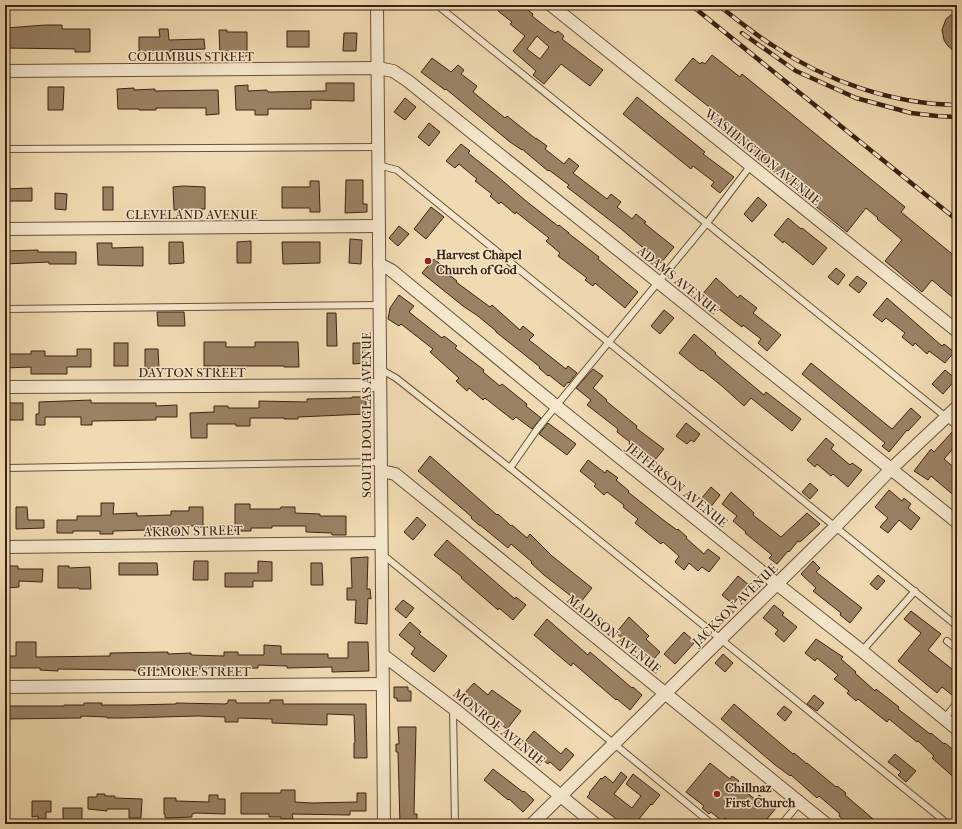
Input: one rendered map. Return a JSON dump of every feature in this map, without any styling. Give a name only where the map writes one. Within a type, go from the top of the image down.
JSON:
[{"type":"street","name":"SOUTH DOUGLAS AVENUE","points":[[377,5],[384,824]]},
{"type":"street","name":"WASHINGTON AVENUE","points":[[551,5],[957,331]]},
{"type":"street","name":"COLUMBUS STREET","points":[[5,71],[378,68]]},
{"type":"street","name":"ADAMS AVENUE","points":[[378,68],[393,71],[408,81],[957,522]]},
{"type":"street","name":"CLEVELAND AVENUE","points":[[5,229],[379,226]]},
{"type":"street","name":"JEFFERSON AVENUE","points":[[379,264],[391,270],[556,406],[957,729]]},
{"type":"street","name":"DAYTON STREET","points":[[5,387],[380,385]]},
{"type":"street","name":"JACKSON AVENUE","points":[[532,824],[835,527],[891,469],[957,407]]},
{"type":"street","name":"MADISON AVENUE","points":[[381,467],[395,474],[826,824]]},
{"type":"street","name":"AKRON STREET","points":[[5,547],[381,548]]},
{"type":"street","name":"MONROE AVENUE","points":[[383,655],[453,708],[595,824]]},
{"type":"street","name":"GILMORE STREET","points":[[5,687],[382,684]]},
{"type":"lane","points":[[437,5],[957,426]]},
{"type":"lane","points":[[5,149],[378,147]]},
{"type":"lane","points":[[378,165],[397,170],[957,626]]},
{"type":"lane","points":[[510,468],[538,428],[707,223],[751,165]]},
{"type":"lane","points":[[5,309],[380,305]]},
{"type":"lane","points":[[380,369],[396,378],[510,468],[948,824]]},
{"type":"lane","points":[[5,468],[381,467]]},
{"type":"lane","points":[[381,548],[614,744],[712,824]]},
{"type":"lane","points":[[862,651],[914,592]]},
{"type":"lane","points":[[947,641],[957,649]]},
{"type":"lane","points":[[944,719],[957,703]]},
{"type":"lane","points":[[453,708],[455,824]]},
{"type":"lane","points":[[782,824],[799,802]]},
{"type":"building","points":[[502,5],[522,5],[533,14],[532,16],[551,31],[555,33],[558,31],[564,36],[562,39],[603,70],[590,86],[561,64],[544,84],[533,75],[536,71],[513,51],[525,36],[510,24],[512,22],[498,11]],"holes":[[[537,36],[549,47],[540,59],[527,49]]]},
{"type":"building","points":[[957,10],[957,54],[947,45],[944,40],[942,30],[946,19]]},
{"type":"building","points":[[62,25],[62,29],[90,29],[90,52],[75,52],[75,49],[5,48],[5,28]]},
{"type":"building","points":[[159,29],[168,29],[169,40],[204,39],[205,49],[170,50],[170,52],[139,54],[139,37],[160,37]]},
{"type":"building","points":[[219,30],[227,30],[227,32],[247,32],[247,56],[239,56],[239,54],[220,55]]},
{"type":"building","points":[[287,31],[309,31],[309,47],[287,47]]},
{"type":"building","points":[[344,33],[357,33],[356,51],[343,51]]},
{"type":"building","points":[[712,55],[740,77],[742,74],[905,207],[901,212],[957,258],[957,301],[932,280],[922,292],[885,261],[902,240],[866,208],[847,232],[707,117],[713,110],[675,80],[693,58],[700,64],[702,62],[705,64]]},
{"type":"building","points":[[432,58],[451,72],[458,65],[464,70],[461,74],[477,86],[473,92],[505,118],[507,116],[547,146],[545,149],[564,164],[569,158],[579,166],[573,173],[607,199],[611,194],[621,202],[617,207],[632,219],[636,214],[646,222],[644,223],[674,247],[661,263],[620,228],[567,187],[569,185],[549,170],[548,171],[522,149],[510,142],[446,89],[445,90],[421,72]]},
{"type":"building","points":[[326,83],[354,83],[354,101],[311,100],[311,109],[268,109],[268,115],[255,115],[255,110],[236,110],[235,86],[248,85],[248,91],[326,91]]},
{"type":"building","points":[[48,87],[64,87],[63,110],[48,110]]},
{"type":"building","points":[[134,88],[134,90],[155,89],[155,91],[218,90],[219,114],[206,115],[206,108],[156,108],[156,110],[118,109],[117,89]]},
{"type":"building","points":[[637,97],[705,152],[703,154],[734,177],[720,193],[711,186],[714,182],[693,166],[691,169],[623,114]]},
{"type":"building","points":[[405,98],[416,107],[405,120],[394,112]]},
{"type":"building","points":[[429,123],[440,132],[429,146],[418,137]]},
{"type":"building","points":[[461,144],[470,151],[468,153],[526,201],[599,257],[598,259],[638,292],[625,308],[595,283],[593,286],[585,280],[587,278],[558,256],[560,253],[546,241],[549,238],[516,212],[515,214],[501,202],[499,204],[490,196],[492,194],[475,181],[477,179],[459,164],[455,168],[446,161]]},
{"type":"building","points":[[346,180],[363,180],[363,204],[367,204],[367,212],[345,213]]},
{"type":"building","points":[[310,181],[319,181],[320,212],[310,212],[310,208],[282,208],[282,187],[310,187]]},
{"type":"building","points":[[103,187],[113,187],[113,210],[103,210]]},
{"type":"building","points":[[173,187],[205,187],[205,209],[174,210]]},
{"type":"building","points":[[32,188],[32,201],[5,201],[5,189]]},
{"type":"building","points":[[55,193],[67,194],[66,210],[55,209]]},
{"type":"building","points":[[758,197],[767,205],[752,222],[744,214]]},
{"type":"building","points":[[431,207],[444,217],[426,239],[414,229]]},
{"type":"building","points":[[788,218],[827,248],[813,265],[784,241],[783,243],[774,235]]},
{"type":"building","points":[[399,226],[409,234],[398,246],[389,238]]},
{"type":"building","points":[[350,239],[362,240],[361,264],[349,263]]},
{"type":"building","points":[[251,241],[251,263],[237,263],[237,242]]},
{"type":"building","points":[[169,242],[183,242],[184,263],[169,264]]},
{"type":"building","points":[[282,242],[320,242],[320,263],[283,264]]},
{"type":"building","points":[[97,243],[112,243],[112,248],[143,247],[143,266],[98,265]]},
{"type":"building","points":[[38,250],[38,252],[76,252],[76,264],[49,264],[49,262],[5,264],[5,251]]},
{"type":"building","points":[[434,259],[445,268],[443,270],[457,281],[456,282],[490,307],[492,305],[520,330],[523,326],[534,335],[529,340],[566,369],[568,366],[577,373],[569,383],[568,382],[564,387],[549,375],[548,376],[539,368],[540,367],[478,316],[463,306],[422,273]]},
{"type":"building","points":[[836,268],[845,275],[838,285],[828,277]]},
{"type":"building","points":[[857,276],[867,283],[859,293],[849,285]]},
{"type":"building","points":[[716,278],[738,298],[740,295],[757,308],[753,313],[781,335],[767,351],[758,343],[761,339],[743,325],[742,327],[719,309],[717,311],[701,296]]},
{"type":"building","points":[[399,295],[414,306],[409,312],[442,338],[444,336],[457,346],[455,348],[484,370],[483,372],[500,386],[502,384],[527,404],[526,406],[541,418],[532,429],[516,417],[513,420],[485,398],[483,400],[469,388],[467,391],[456,381],[459,378],[430,352],[433,349],[401,324],[399,326],[388,319],[390,308]]},
{"type":"building","points":[[887,298],[942,346],[944,344],[954,352],[945,363],[929,351],[927,354],[915,343],[913,346],[902,337],[905,333],[886,318],[882,322],[873,315]]},
{"type":"building","points":[[664,310],[674,318],[660,334],[651,326]]},
{"type":"building","points":[[157,312],[184,312],[185,326],[158,326]]},
{"type":"building","points":[[327,313],[336,313],[337,346],[327,346]]},
{"type":"building","points":[[694,334],[716,353],[715,354],[764,395],[766,392],[801,419],[792,431],[751,398],[744,406],[723,387],[679,353]]},
{"type":"building","points":[[204,342],[226,342],[226,347],[255,347],[255,342],[298,342],[299,367],[204,366]]},
{"type":"building","points":[[114,343],[128,343],[128,366],[114,366]]},
{"type":"building","points":[[353,343],[365,343],[365,363],[353,364]]},
{"type":"building","points":[[77,349],[91,349],[91,367],[67,367],[67,374],[31,374],[31,367],[5,368],[5,354],[31,354],[31,351],[45,351],[45,356],[77,356]]},
{"type":"building","points":[[145,349],[158,349],[159,368],[145,369]]},
{"type":"building","points":[[811,363],[892,429],[911,408],[921,417],[908,431],[907,430],[889,452],[882,446],[885,443],[802,374]]},
{"type":"building","points":[[593,369],[603,376],[593,388],[607,400],[606,401],[637,426],[636,428],[664,449],[653,462],[629,444],[630,442],[617,432],[618,429],[587,405],[591,400],[576,388]]},
{"type":"building","points":[[945,370],[956,379],[943,394],[932,384]]},
{"type":"building","points":[[366,397],[366,414],[298,417],[298,419],[250,418],[250,426],[236,426],[236,424],[207,424],[207,438],[191,438],[190,413],[214,412],[214,406],[228,406],[228,408],[259,408],[259,401],[307,402],[307,399]]},
{"type":"building","points":[[91,400],[91,403],[156,403],[156,406],[177,405],[177,417],[156,417],[156,420],[92,421],[92,425],[81,425],[81,417],[45,417],[45,425],[36,425],[36,414],[39,414],[39,402]]},
{"type":"building","points":[[9,403],[23,403],[23,420],[9,420]]},
{"type":"building","points":[[548,423],[576,444],[567,455],[539,434]]},
{"type":"building","points":[[686,423],[700,434],[694,442],[691,440],[687,444],[676,436]]},
{"type":"building","points":[[952,432],[957,436],[957,444],[944,459],[957,470],[957,498],[931,476],[928,480],[914,471],[931,449],[934,452]]},
{"type":"building","points":[[826,438],[834,445],[831,449],[850,465],[852,463],[862,470],[848,487],[833,474],[831,476],[817,464],[815,467],[807,460]]},
{"type":"building","points":[[430,456],[497,515],[498,514],[527,538],[530,534],[552,556],[592,588],[580,603],[544,575],[531,563],[532,562],[511,544],[508,548],[480,526],[471,518],[472,517],[418,471]]},
{"type":"building","points":[[588,460],[605,473],[607,470],[618,478],[616,480],[629,491],[628,492],[662,519],[677,530],[678,529],[704,554],[708,549],[720,558],[709,572],[702,567],[698,571],[689,563],[684,570],[675,562],[679,556],[663,542],[661,544],[635,523],[638,519],[623,507],[624,505],[607,492],[604,495],[594,486],[596,484],[580,471]]},
{"type":"building","points":[[810,483],[818,490],[810,499],[802,492]]},
{"type":"building","points":[[711,487],[720,495],[710,508],[700,500]]},
{"type":"building","points":[[889,490],[902,501],[904,498],[911,504],[908,508],[920,518],[911,530],[899,520],[888,533],[880,527],[888,518],[875,507]]},
{"type":"building","points":[[731,492],[754,513],[753,515],[781,537],[807,513],[820,524],[800,542],[798,541],[777,564],[769,558],[772,555],[733,521],[737,516],[722,504]]},
{"type":"building","points":[[101,503],[114,503],[113,514],[137,513],[137,516],[171,515],[171,511],[189,511],[189,507],[203,507],[203,526],[183,526],[183,533],[172,533],[172,530],[149,530],[113,531],[113,534],[100,534],[100,531],[73,531],[73,533],[57,533],[57,520],[77,520],[77,516],[101,516]]},
{"type":"building","points":[[235,504],[250,504],[250,509],[280,509],[281,507],[295,507],[295,513],[320,514],[320,516],[346,516],[346,535],[306,532],[306,526],[272,526],[272,528],[251,528],[251,531],[235,531]]},
{"type":"building","points":[[16,507],[27,507],[28,520],[44,520],[44,528],[16,529]]},
{"type":"building","points":[[417,517],[426,525],[413,540],[404,532]]},
{"type":"building","points":[[447,540],[515,599],[516,597],[526,605],[513,620],[499,608],[498,610],[461,578],[462,577],[434,555]]},
{"type":"building","points":[[368,557],[367,589],[370,589],[371,599],[368,598],[367,624],[355,623],[356,600],[347,600],[347,588],[352,588],[351,558]]},
{"type":"building","points":[[194,561],[208,561],[208,580],[193,580]]},
{"type":"building","points":[[258,561],[272,562],[272,581],[253,581],[253,587],[225,587],[225,573],[258,573]]},
{"type":"building","points":[[813,561],[820,568],[816,572],[862,608],[850,623],[840,615],[841,613],[813,591],[816,588],[801,574]]},
{"type":"building","points":[[119,563],[157,563],[158,575],[119,575]]},
{"type":"building","points":[[311,563],[322,563],[323,585],[311,585]]},
{"type":"building","points":[[7,566],[18,566],[18,569],[43,569],[42,582],[19,581],[19,587],[7,588]]},
{"type":"building","points":[[58,566],[69,566],[69,568],[90,567],[91,589],[58,588]]},
{"type":"building","points":[[878,575],[885,581],[877,590],[870,584]]},
{"type":"building","points":[[738,576],[749,585],[733,604],[722,595]]},
{"type":"building","points":[[403,600],[414,608],[406,618],[395,609]]},
{"type":"building","points":[[774,605],[784,613],[782,615],[797,627],[784,642],[775,634],[778,630],[763,618]]},
{"type":"building","points":[[911,611],[941,634],[928,650],[957,673],[957,699],[942,687],[937,693],[898,661],[921,633],[904,619]]},
{"type":"building","points":[[629,617],[649,636],[646,639],[660,652],[651,662],[616,633]]},
{"type":"building","points":[[547,619],[588,655],[590,652],[642,695],[630,710],[573,663],[571,666],[534,635]]},
{"type":"building","points":[[410,622],[421,632],[419,634],[447,656],[434,672],[411,654],[415,648],[399,635]]},
{"type":"building","points":[[684,632],[695,642],[675,664],[664,654]]},
{"type":"building","points":[[816,639],[843,657],[841,659],[875,691],[876,689],[899,707],[898,709],[957,753],[957,780],[932,758],[934,756],[918,741],[917,742],[889,719],[887,722],[858,699],[856,701],[847,693],[849,691],[834,679],[838,675],[817,658],[815,661],[805,653]]},
{"type":"building","points":[[16,642],[36,642],[36,657],[110,656],[110,653],[168,652],[168,654],[191,653],[191,655],[224,656],[224,652],[238,652],[238,655],[264,655],[264,645],[281,646],[281,654],[328,654],[328,658],[348,658],[348,642],[368,642],[369,671],[332,672],[332,667],[287,668],[287,666],[258,665],[258,668],[191,669],[178,671],[178,669],[134,671],[58,669],[58,671],[40,670],[40,668],[5,668],[5,656],[16,656]]},
{"type":"building","points":[[723,654],[733,663],[725,672],[715,663]]},
{"type":"building","points":[[474,683],[488,695],[492,690],[521,711],[507,729],[463,695]]},
{"type":"building","points":[[394,687],[408,687],[408,691],[411,691],[411,701],[397,701],[397,698],[394,698]]},
{"type":"building","points":[[814,695],[824,703],[817,711],[807,704]]},
{"type":"building","points":[[228,700],[236,700],[236,703],[270,703],[270,700],[283,700],[283,704],[366,704],[367,758],[354,758],[354,715],[327,714],[327,725],[272,723],[272,719],[238,718],[238,722],[225,722],[225,717],[198,716],[107,718],[81,716],[81,718],[5,719],[5,706],[64,706],[84,705],[84,703],[102,703],[101,705],[176,703],[225,704],[228,703]]},
{"type":"building","points":[[734,704],[793,754],[794,753],[836,787],[837,786],[846,793],[845,795],[879,824],[849,824],[819,796],[817,798],[791,775],[790,776],[774,764],[721,719]]},
{"type":"building","points":[[784,706],[792,712],[785,721],[777,714]]},
{"type":"building","points":[[398,727],[416,727],[414,814],[417,814],[417,824],[400,824],[398,752],[396,752],[396,744],[399,744]]},
{"type":"building","points":[[534,731],[561,754],[566,748],[574,755],[560,771],[550,762],[548,764],[523,744]]},
{"type":"building","points":[[895,754],[916,771],[906,782],[898,775],[901,772],[888,762]]},
{"type":"building","name":"Chillnaz First Church","points":[[710,763],[730,779],[732,776],[739,781],[736,784],[756,800],[759,795],[776,808],[763,824],[732,824],[725,818],[723,822],[711,812],[709,814],[702,808],[704,806],[686,792]]},
{"type":"building","points":[[493,769],[534,800],[523,812],[484,780]]},
{"type":"building","points":[[621,772],[627,777],[614,794],[632,808],[641,796],[626,784],[633,774],[660,795],[635,824],[623,824],[587,797],[601,778],[602,779],[605,776],[613,783]]},
{"type":"building","points":[[281,790],[295,790],[295,802],[311,803],[357,802],[357,793],[366,793],[366,811],[350,811],[350,815],[292,814],[293,819],[269,817],[269,814],[241,814],[241,793],[281,793]]},
{"type":"building","points":[[97,794],[115,796],[115,798],[142,799],[141,818],[129,818],[129,809],[107,809],[107,811],[88,809],[88,797],[97,797]]},
{"type":"building","points":[[209,795],[218,795],[218,799],[225,799],[225,814],[196,813],[192,814],[192,817],[165,818],[164,798],[176,798],[176,801],[209,802]]},
{"type":"building","points":[[32,801],[51,801],[51,812],[46,812],[46,819],[38,819],[38,816],[32,817]]},
{"type":"building","points":[[63,808],[82,808],[82,821],[63,821]]},
{"type":"railway","points":[[691,5],[957,220]]},
{"type":"railway","points":[[718,5],[751,31],[772,45],[793,58],[837,80],[884,95],[933,104],[957,105]]},
{"type":"railway","points":[[742,33],[796,71],[856,98],[911,113],[957,117]]},
{"type":"place","name":"Harvest Chapel Church of God","points":[[428,261]]},
{"type":"place","name":"Chillnaz First Church","points":[[717,794]]}]
